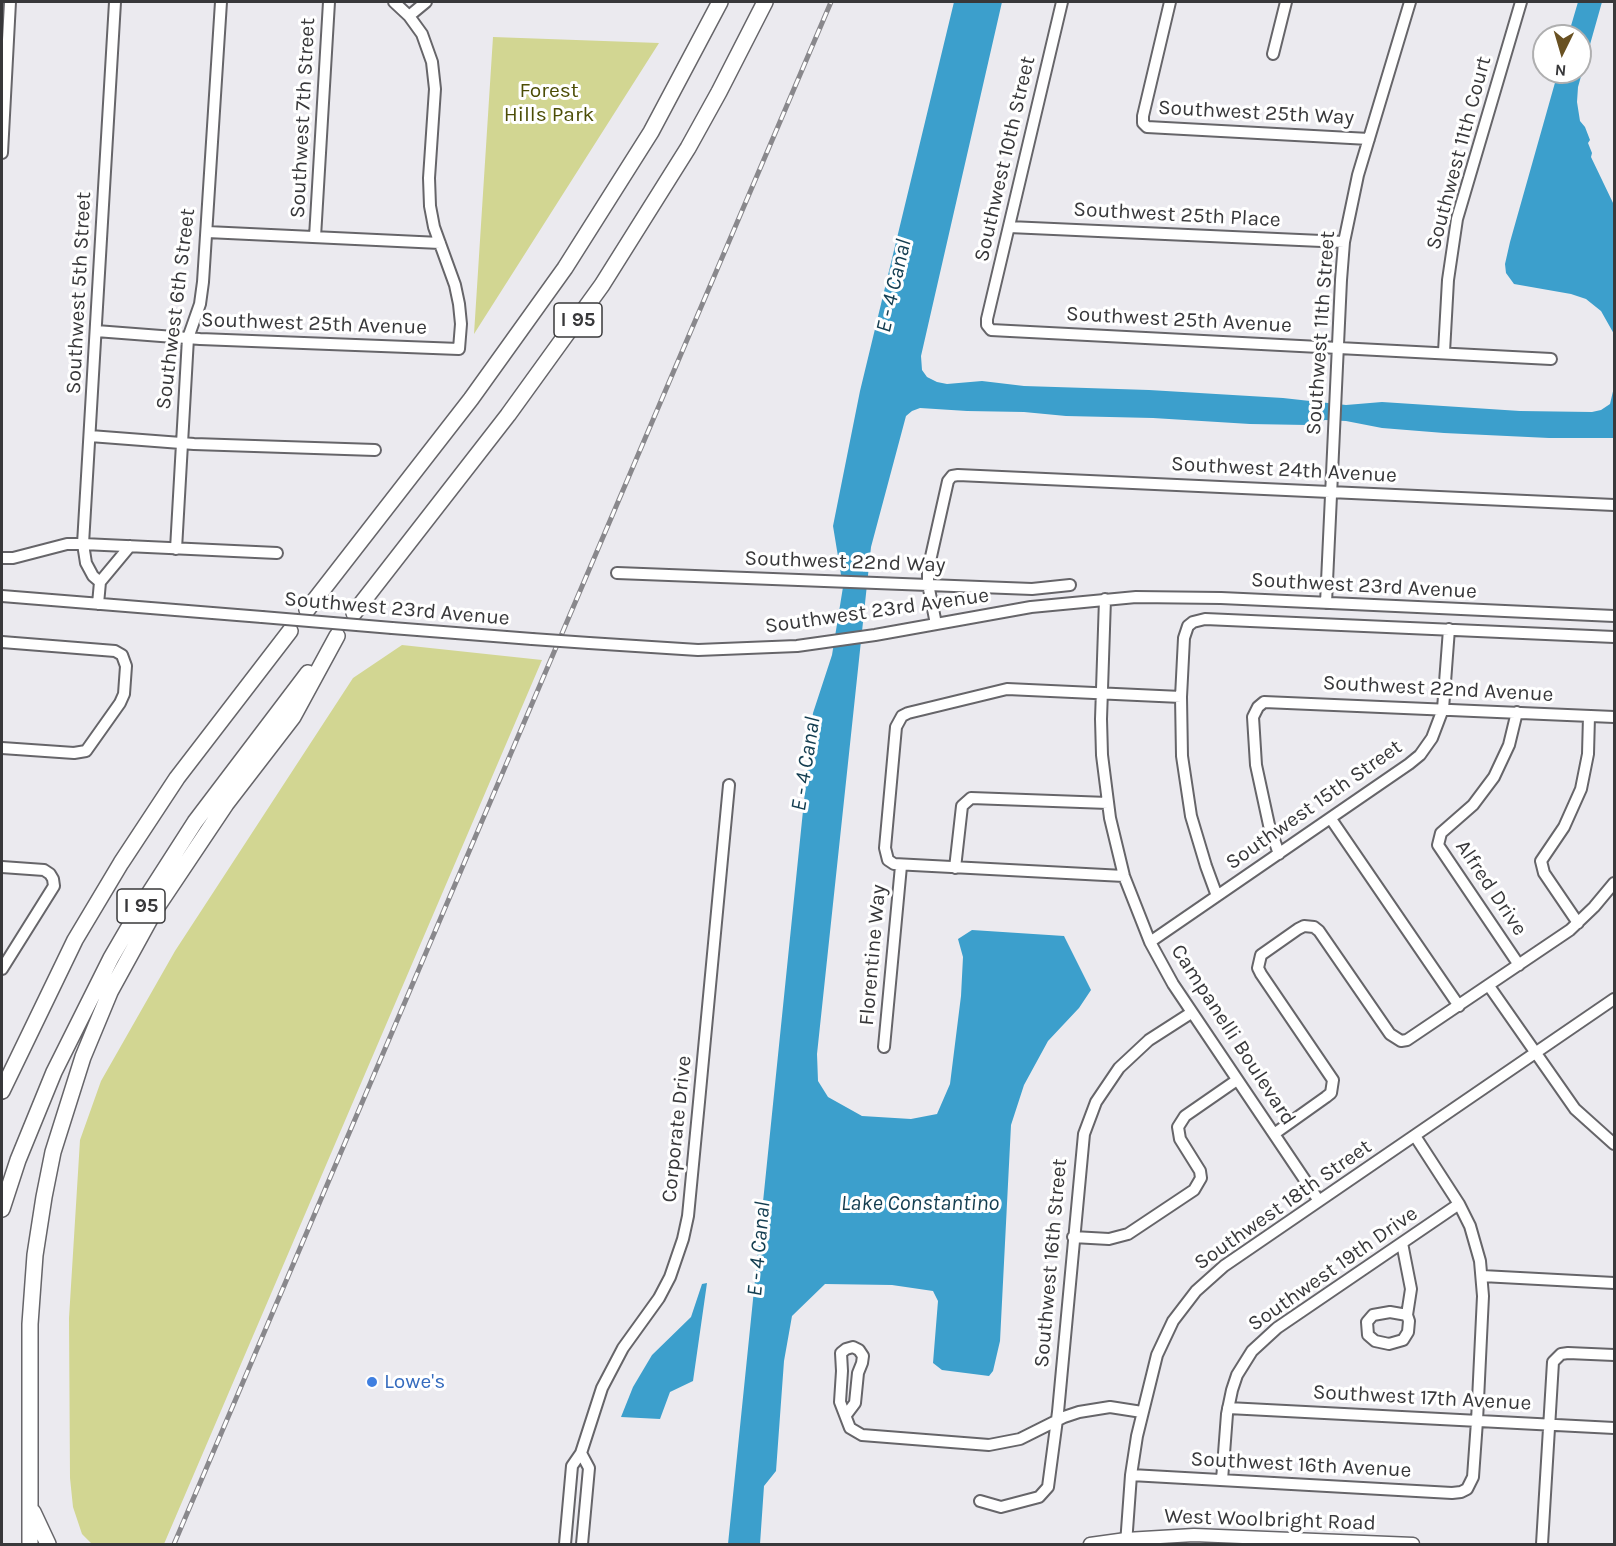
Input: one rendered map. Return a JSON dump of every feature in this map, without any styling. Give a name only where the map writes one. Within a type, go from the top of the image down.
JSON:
[{"type":"highway","name":"I 95","points":[[307,610],[471,399],[565,268],[651,132],[720,2]]},
{"type":"highway","name":"I 95","points":[[354,613],[514,407],[608,276],[688,148],[765,2]]},
{"type":"highway","name":"I 95","points":[[2,1091],[17,1055],[75,940],[141,831],[177,778],[290,631]]},
{"type":"highway","name":"I 95","points":[[2,1209],[18,1160],[54,1072],[81,1014],[127,930],[201,813],[337,635],[293,717],[219,813],[155,910],[110,992],[82,1057],[53,1152],[36,1245],[30,1324],[30,1506]]},
{"type":"highway","points":[[2,1066],[17,1055]]},
{"type":"highway","points":[[30,1506],[30,1545]]},
{"type":"highway","points":[[30,1506],[48,1545]]},
{"type":"main road","name":"West Woolbright Road","points":[[1090,1545],[1174,1535],[1221,1535],[1413,1545]]},
{"type":"street","points":[[2,153],[10,2]]},
{"type":"street","name":"Southwest 5th Street","points":[[100,582],[93,576],[86,562],[83,544],[115,2]]},
{"type":"street","name":"Southwest 6th Street","points":[[176,549],[188,338],[200,304],[203,282],[221,2]]},
{"type":"street","name":"Southwest 7th Street","points":[[315,237],[329,2]]},
{"type":"street","points":[[207,232],[440,243],[434,227],[429,192],[435,77],[422,34],[409,16],[394,2]]},
{"type":"street","points":[[409,16],[426,2]]},
{"type":"street","name":"Southwest 10th Street","points":[[987,325],[1062,2]]},
{"type":"street","name":"Southwest 25th Way","points":[[1170,2],[1143,116],[1143,123],[1147,127],[1369,139]]},
{"type":"street","points":[[1273,54],[1286,2]]},
{"type":"street","name":"Southwest 11th Street","points":[[1326,603],[1344,242],[1356,186],[1410,2]]},
{"type":"street","name":"Southwest 11th Court","points":[[1444,352],[1448,280],[1457,219],[1521,2]]},
{"type":"street","name":"Southwest 25th Place","points":[[1009,227],[1344,242]]},
{"type":"street","name":"Southwest 25th Avenue","points":[[96,331],[188,338],[459,349],[459,304],[453,278],[440,243]]},
{"type":"street","name":"Southwest 25th Avenue","points":[[987,325],[991,330],[1551,359]]},
{"type":"street","points":[[90,436],[182,443],[375,450]]},
{"type":"street","name":"Southwest 24th Avenue","points":[[928,584],[930,562],[948,481],[952,476],[1614,505]]},
{"type":"street","points":[[2,558],[13,558],[67,544],[277,553]]},
{"type":"street","points":[[98,604],[100,582],[130,546]]},
{"type":"street","name":"Southwest 22nd Way","points":[[617,573],[1032,590],[1070,585]]},
{"type":"street","points":[[928,584],[936,624]]},
{"type":"street","name":"Southwest 23rd Avenue","points":[[2,596],[589,644],[698,650],[820,643],[1031,607],[1105,599],[1178,597],[1614,616]]},
{"type":"street","name":"Campanelli Boulevard","points":[[1105,599],[1101,741],[1113,833],[1124,876],[1150,942],[1191,1013],[1319,1201]]},
{"type":"street","points":[[1217,896],[1199,845],[1187,796],[1181,745],[1184,638],[1188,626],[1199,619],[1205,619],[1614,637]]},
{"type":"street","name":"Southwest 15th Street","points":[[1150,942],[1331,819],[1420,755],[1432,738],[1443,709],[1449,629]]},
{"type":"street","points":[[2,642],[115,651],[122,655],[126,666],[122,699],[112,717],[86,751],[74,753],[2,748]]},
{"type":"street","points":[[1124,876],[901,866],[888,860],[885,848],[896,727],[902,716],[1007,689],[1181,697]]},
{"type":"street","name":"Southwest 22nd Avenue","points":[[1279,854],[1263,803],[1256,765],[1253,717],[1260,705],[1270,701],[1614,717]]},
{"type":"street","name":"Alfred Drive","points":[[1517,712],[1509,745],[1494,777],[1473,805],[1441,833],[1438,845],[1519,965]]},
{"type":"street","points":[[1578,923],[1544,873],[1541,861],[1564,827],[1581,789],[1588,754],[1589,716]]},
{"type":"street","name":"Corporate Drive","points":[[565,1545],[572,1466],[581,1453],[598,1397],[611,1367],[659,1298],[670,1277],[684,1239],[729,785]]},
{"type":"street","points":[[956,868],[962,807],[971,798],[1108,803]]},
{"type":"street","points":[[1331,819],[1459,1006]]},
{"type":"street","name":"Florentine Way","points":[[884,1047],[901,866]]},
{"type":"street","points":[[2,867],[44,870],[50,874],[54,886],[2,969]]},
{"type":"street","points":[[1274,1134],[1326,1097],[1333,1087],[1333,1080],[1258,968],[1261,955],[1298,928],[1314,927],[1395,1038],[1407,1041],[1578,923],[1614,883]]},
{"type":"street","points":[[1489,986],[1575,1108],[1614,1144]]},
{"type":"street","name":"Southwest 18th Street","points":[[1126,1542],[1131,1475],[1142,1412],[1156,1355],[1186,1303],[1207,1280],[1224,1266],[1614,999]]},
{"type":"street","name":"Southwest 16th Street","points":[[980,1501],[1001,1507],[1039,1497],[1045,1492],[1050,1481],[1081,1147],[1090,1114],[1112,1076],[1133,1053],[1191,1013]]},
{"type":"street","points":[[1074,1238],[1109,1239],[1128,1234],[1194,1190],[1201,1178],[1200,1172],[1180,1139],[1178,1127],[1185,1116],[1237,1080]]},
{"type":"street","points":[[1415,1136],[1459,1204],[1475,1240],[1482,1276],[1483,1296],[1477,1421]]},
{"type":"street","name":"Southwest 19th Drive","points":[[1222,1480],[1228,1408],[1237,1375],[1252,1351],[1265,1338],[1459,1204]]},
{"type":"street","points":[[1402,1243],[1411,1289],[1407,1316]]},
{"type":"street","points":[[1482,1276],[1614,1283]]},
{"type":"street","points":[[846,1415],[855,1403],[858,1373],[863,1356],[853,1347],[841,1353],[840,1402],[850,1428],[862,1435],[974,1445],[1005,1443],[1020,1439],[1056,1421],[1094,1408],[1110,1407],[1142,1412]]},
{"type":"street","points":[[1542,1545],[1552,1362],[1562,1354],[1568,1353],[1614,1355]]},
{"type":"street","name":"Southwest 17th Avenue","points":[[1228,1408],[1614,1428]]},
{"type":"street","name":"Southwest 16th Avenue","points":[[1131,1475],[1461,1492],[1467,1489],[1473,1477],[1477,1421]]},
{"type":"street","points":[[581,1453],[589,1468],[582,1545]]},
{"type":"green space","name":"Forest Hills Park","points":[[493,37],[659,43],[474,334]]},
{"type":"green space","points":[[402,645],[542,660],[164,1544],[92,1544],[82,1534],[73,1507],[70,1478],[69,1318],[80,1140],[101,1081],[175,951],[353,678]]},
{"type":"water","points":[[954,2],[1002,2],[921,356],[922,370],[927,377],[947,384],[982,381],[1024,386],[1283,398],[1346,405],[1382,402],[1520,411],[1592,412],[1601,410],[1610,404],[1614,387],[1614,438],[1549,438],[1444,433],[1325,420],[1307,425],[1250,424],[920,408],[906,416],[871,547],[817,1054],[818,1081],[828,1097],[862,1116],[911,1119],[937,1114],[950,1084],[961,996],[963,957],[958,939],[972,930],[1064,936],[1091,990],[1079,1008],[1048,1041],[1024,1085],[1011,1125],[1000,1341],[993,1371],[989,1376],[942,1370],[933,1363],[938,1301],[933,1291],[892,1285],[825,1284],[792,1316],[784,1361],[776,1471],[764,1486],[760,1544],[728,1544],[813,713],[832,655],[843,587],[833,526],[860,391]]},
{"type":"water","points":[[1578,2],[1602,2],[1592,37],[1592,24],[1572,24]]},
{"type":"water","points":[[1555,84],[1579,84],[1577,102],[1580,121],[1590,140],[1588,143],[1592,153],[1591,157],[1614,205],[1614,334],[1601,311],[1586,299],[1571,294],[1514,284],[1506,273],[1505,264]]},
{"type":"water","points":[[707,1283],[693,1381],[670,1392],[660,1419],[621,1417],[633,1387],[652,1355],[691,1317],[702,1284]]},
{"type":"railway","points":[[174,1544],[831,2]]},
{"type":"place","name":"Lowe's","points":[[372,1382]]},
{"type":"water label","name":"E - 4 Canal","points":[[894,286]]},
{"type":"water label","name":"E - 4 Canal","points":[[806,764]]},
{"type":"water label","name":"Lake Constantino","points":[[920,1204]]},
{"type":"water label","name":"E - 4 Canal","points":[[759,1249]]}]
